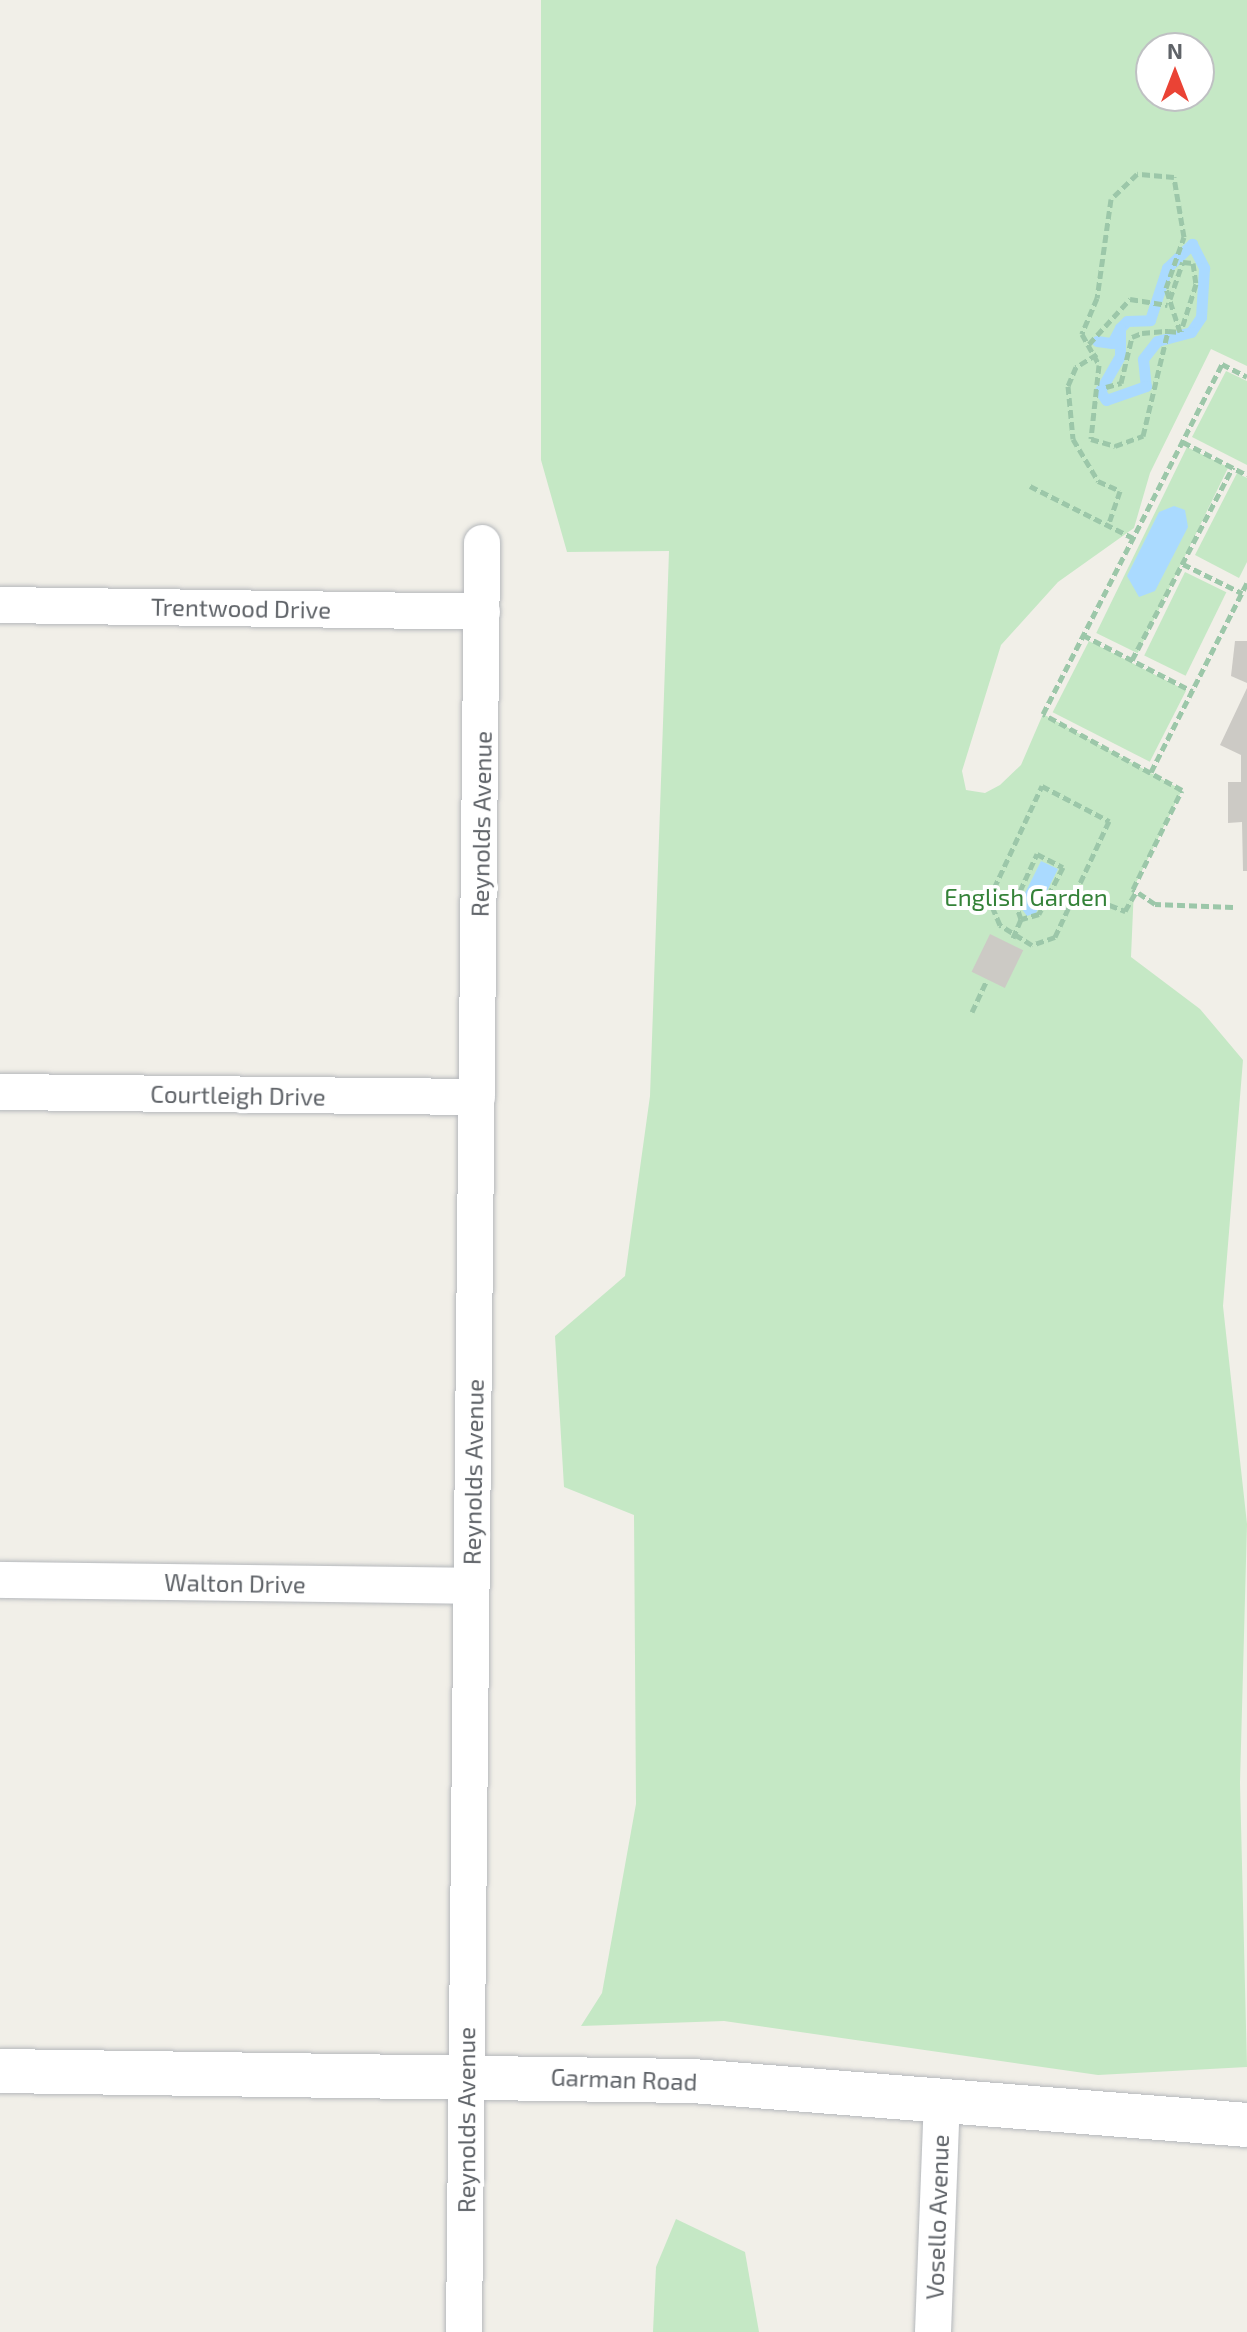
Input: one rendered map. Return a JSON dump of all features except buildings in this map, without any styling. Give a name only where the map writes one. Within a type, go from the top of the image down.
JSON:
[{"type":"street","name":"Reynolds Avenue","points":[[464,2332],[464,2073],[482,543]]},
{"type":"street","name":"Trentwood Drive","points":[[0,605],[482,612]]},
{"type":"street","name":"Courtleigh Drive","points":[[0,1092],[477,1097]]},
{"type":"street","name":"Walton Drive","points":[[0,1580],[470,1586]]},
{"type":"street","name":"Garman Road","points":[[0,2071],[464,2073],[942,2102],[1247,2125]]},
{"type":"street","name":"Vosello Avenue","points":[[933,2332],[942,2102]]},
{"type":"path","points":[[1168,333],[1143,436],[1132,445],[1091,439],[1097,354],[1082,334],[1097,298],[1111,199],[1137,174],[1174,177],[1184,237],[1172,261],[1166,288],[1168,307],[1180,332]]},
{"type":"path","points":[[1168,307],[1183,262],[1193,263],[1196,284],[1180,332]]},
{"type":"path","points":[[1089,344],[1130,299],[1157,302],[1168,307]]},
{"type":"path","points":[[1106,387],[1121,383],[1132,337],[1180,332]]},
{"type":"path","points":[[1097,354],[1076,367],[1068,386],[1073,439],[1083,461],[1098,481],[1120,491],[1108,525]]},
{"type":"path","points":[[1076,892],[1125,911],[1182,790],[1043,714],[1222,364],[1247,377]]},
{"type":"path","points":[[1183,442],[1247,475]]},
{"type":"path","points":[[1132,660],[1233,467]]},
{"type":"path","points":[[1030,486],[1133,538]]},
{"type":"path","points":[[1183,564],[1242,593]]},
{"type":"path","points":[[1151,772],[1247,583]]},
{"type":"path","points":[[1083,635],[1192,691]]},
{"type":"path","points":[[1042,786],[1109,821],[1076,892],[1055,937],[1032,945],[1013,938],[989,899],[1042,786]]},
{"type":"path","points":[[1013,938],[1021,919],[1015,902],[1037,854],[1063,867],[1039,914],[1021,919]]},
{"type":"path","points":[[1136,892],[1155,904],[1233,907]]},
{"type":"path","points":[[972,1012],[987,980]]},
{"type":"green space","name":"English Garden","points":[[541,0],[1247,0],[1247,366],[1211,349],[1150,473],[1134,528],[1058,582],[1001,645],[962,771],[966,790],[985,793],[1000,785],[1021,765],[1043,714],[1182,790],[1134,887],[1131,957],[1200,1009],[1243,1060],[1223,1306],[1247,1524],[1240,1783],[1247,2067],[1098,2075],[724,2021],[581,2026],[602,1993],[636,1804],[634,1515],[564,1487],[555,1336],[625,1276],[650,1096],[669,551],[567,552],[541,460]]},
{"type":"green space","points":[[1226,371],[1247,381],[1247,465],[1192,437]]},
{"type":"green space","points":[[1187,447],[1228,467],[1138,653],[1096,633]]},
{"type":"green space","points":[[1237,473],[1247,478],[1247,562],[1239,578],[1195,555]]},
{"type":"green space","points":[[1185,572],[1226,592],[1186,676],[1144,656]]},
{"type":"green space","points":[[1089,641],[1186,690],[1150,762],[1053,712]]},
{"type":"green space","points":[[676,2219],[745,2252],[759,2332],[653,2332],[656,2267]]},
{"type":"water","points":[[1174,506],[1185,510],[1188,527],[1155,591],[1139,597],[1127,576],[1159,512]]},
{"type":"water","points":[[1041,861],[1058,869],[1036,913],[1027,916],[1019,905]]},
{"type":"waterway","points":[[1097,341],[1112,343],[1120,328],[1127,321],[1150,320],[1167,268],[1192,244],[1204,268],[1201,317],[1191,332],[1157,341],[1143,359],[1146,386],[1106,400],[1100,391],[1120,356],[1120,328]]}]
